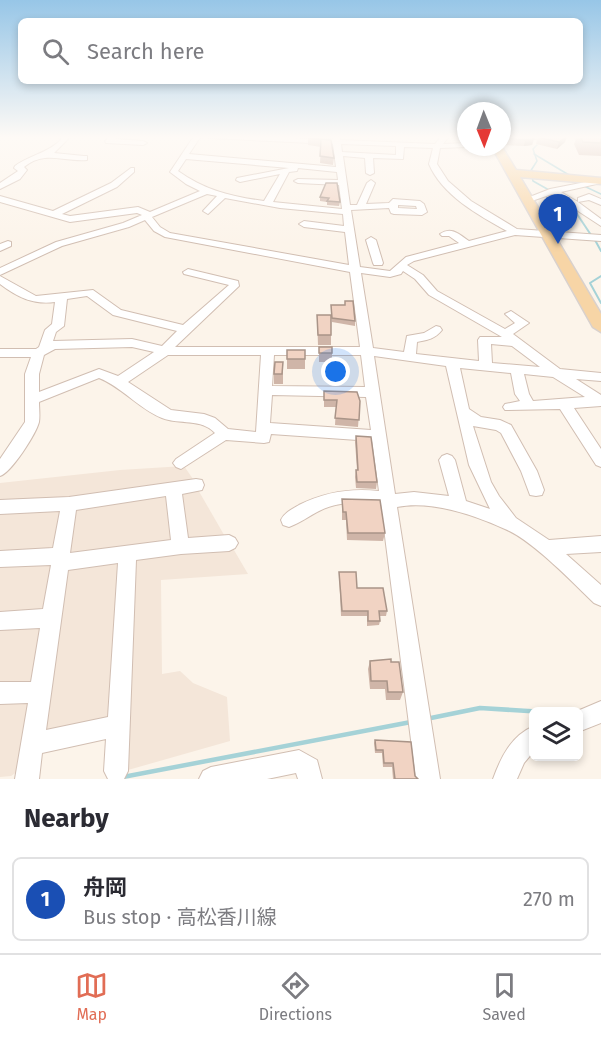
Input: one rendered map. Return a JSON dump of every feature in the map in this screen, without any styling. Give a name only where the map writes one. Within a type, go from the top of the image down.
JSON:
[{"type":"main road","points":[[512,173],[600,181]]},
{"type":"main road","points":[[512,173],[601,327]]},
{"type":"street","points":[[0,186],[22,172]]},
{"type":"street","points":[[53,215],[114,185],[128,172]]},
{"type":"street","points":[[174,172],[182,179],[206,191],[268,202],[351,209],[393,205]]},
{"type":"street","points":[[264,176],[266,172]]},
{"type":"street","points":[[240,180],[279,172]]},
{"type":"street","points":[[268,202],[284,172]]},
{"type":"street","points":[[298,181],[312,172]]},
{"type":"street","points":[[343,172],[351,209],[350,230],[366,351],[428,779]]},
{"type":"street","points":[[351,209],[370,178],[370,172]]},
{"type":"street","points":[[438,172],[450,188],[486,216],[515,232]]},
{"type":"street","points":[[526,200],[553,191],[600,181]]},
{"type":"street","points":[[0,272],[66,241],[126,225],[206,191]]},
{"type":"street","points":[[553,191],[567,198],[601,223]]},
{"type":"street","points":[[590,191],[601,195]]},
{"type":"street","points":[[223,195],[210,209],[225,209]]},
{"type":"street","points":[[581,200],[590,197],[601,201]]},
{"type":"street","points":[[567,198],[581,200],[601,212]]},
{"type":"street","points":[[0,199],[70,219],[133,209],[146,213],[148,220],[160,232],[168,235],[356,265],[390,274],[397,272],[405,261],[410,259],[515,232],[601,238]]},
{"type":"street","points":[[0,209],[13,210]]},
{"type":"street","points":[[304,224],[350,230]]},
{"type":"street","points":[[445,234],[451,232],[467,244]]},
{"type":"street","points":[[356,265],[377,262],[371,240]]},
{"type":"street","points":[[402,266],[419,277],[432,293],[510,338],[558,374],[601,401],[510,407]]},
{"type":"street","points":[[117,383],[165,351],[234,283],[188,272]]},
{"type":"street","points":[[0,279],[20,295],[34,300],[43,302],[89,292],[117,314],[185,329]]},
{"type":"street","points":[[0,470],[19,445],[32,422],[32,374],[51,330],[58,326],[61,299]]},
{"type":"street","points":[[486,366],[484,340],[510,338],[523,323],[511,314]]},
{"type":"street","points":[[410,357],[411,339],[428,336],[436,330]]},
{"type":"street","points":[[0,353],[41,350],[52,345],[132,343],[165,351],[366,351],[452,363],[601,377]]},
{"type":"street","points":[[181,463],[224,434],[264,438],[268,351]]},
{"type":"street","points":[[452,363],[481,474],[491,497],[510,523]]},
{"type":"street","points":[[517,369],[522,393],[529,405]]},
{"type":"street","points":[[31,400],[99,373],[110,375],[117,383],[155,410],[172,417],[205,418],[218,426],[224,434]]},
{"type":"street","points":[[265,390],[372,392]]},
{"type":"street","points":[[564,403],[601,461]]},
{"type":"street","points":[[465,413],[477,422],[500,425],[506,429],[529,471],[536,490]]},
{"type":"street","points":[[263,428],[378,436]]},
{"type":"street","points":[[447,460],[459,505]]},
{"type":"street","points":[[0,507],[69,504],[196,485]]},
{"type":"street","points":[[173,489],[181,546]]},
{"type":"street","points":[[289,520],[323,502],[352,494],[388,501],[422,500],[459,505],[510,523],[564,562],[601,597]]},
{"type":"street","points":[[27,779],[69,504]]},
{"type":"street","points":[[0,559],[60,560],[181,546],[229,543]]},
{"type":"street","points":[[545,548],[601,544]]},
{"type":"street","points":[[116,771],[127,553]]},
{"type":"street","points":[[0,621],[51,618]]},
{"type":"street","points":[[0,693],[39,692]]},
{"type":"street","points":[[583,719],[601,712]]},
{"type":"street","points":[[32,744],[118,726]]},
{"type":"street","points":[[505,779],[507,771],[529,740]]},
{"type":"street","points":[[211,779],[299,761],[309,768],[310,779]]},
{"type":"shaded area","points":[[184,466],[195,482],[78,500],[0,503],[0,483],[120,470]]},
{"type":"shaded area","points":[[197,488],[227,540],[186,543],[181,491]]},
{"type":"shaded area","points":[[165,493],[170,497],[176,540],[67,555],[72,512],[77,506]]},
{"type":"shaded area","points":[[58,508],[62,514],[56,548],[0,555],[0,511]]},
{"type":"shaded area","points":[[231,545],[248,574],[161,580],[162,674],[180,671],[193,683],[227,697],[230,741],[121,772],[131,562],[138,555]]},
{"type":"shaded area","points":[[119,559],[112,716],[106,723],[49,734],[44,725],[64,572],[69,566]]},
{"type":"shaded area","points":[[48,560],[53,566],[46,604],[38,613],[0,615],[0,562]]},
{"type":"shaded area","points":[[38,624],[42,631],[32,680],[26,687],[0,688],[0,625]]},
{"type":"shaded area","points":[[27,696],[32,704],[21,769],[11,776],[0,777],[0,697]]},
{"type":"building","points":[[326,183],[337,183],[340,202],[327,201],[329,198],[320,197]]},
{"type":"building","points":[[345,301],[353,301],[355,321],[332,318],[331,305],[345,305]]},
{"type":"building","points":[[317,315],[331,315],[331,335],[318,335]]},
{"type":"building","points":[[319,347],[332,347],[332,353],[319,353]]},
{"type":"building","points":[[287,350],[305,350],[305,359],[287,359]]},
{"type":"building","points":[[275,362],[283,362],[282,374],[274,374]]},
{"type":"building","points":[[324,391],[357,392],[360,401],[359,420],[335,418],[337,400],[324,400]]},
{"type":"building","points":[[356,436],[371,437],[377,482],[357,482]]},
{"type":"building","points":[[342,499],[380,500],[385,533],[348,533]]},
{"type":"building","points":[[339,572],[356,572],[357,588],[383,588],[387,611],[379,611],[380,621],[368,621],[368,611],[342,611]]},
{"type":"building","points":[[391,659],[391,662],[399,662],[403,692],[388,692],[387,681],[371,681],[370,661]]},
{"type":"building","points":[[375,740],[411,742],[415,776],[418,779],[395,779],[393,763],[384,763],[383,750],[376,750]]},
{"type":"waterway","points":[[565,172],[569,175]]},
{"type":"waterway","points":[[532,177],[533,181],[549,190]]},
{"type":"waterway","points":[[584,186],[601,194]]},
{"type":"waterway","points":[[565,202],[577,212]]},
{"type":"waterway","points":[[575,211],[591,235]]},
{"type":"waterway","points":[[595,240],[601,251]]},
{"type":"waterway","points":[[601,276],[590,283],[601,303]]},
{"type":"waterway","points":[[426,719],[480,708],[529,711]]},
{"type":"waterway","points":[[123,777],[411,722]]},
{"type":"place","name":"舟岡","points":[[558,244]]}]
